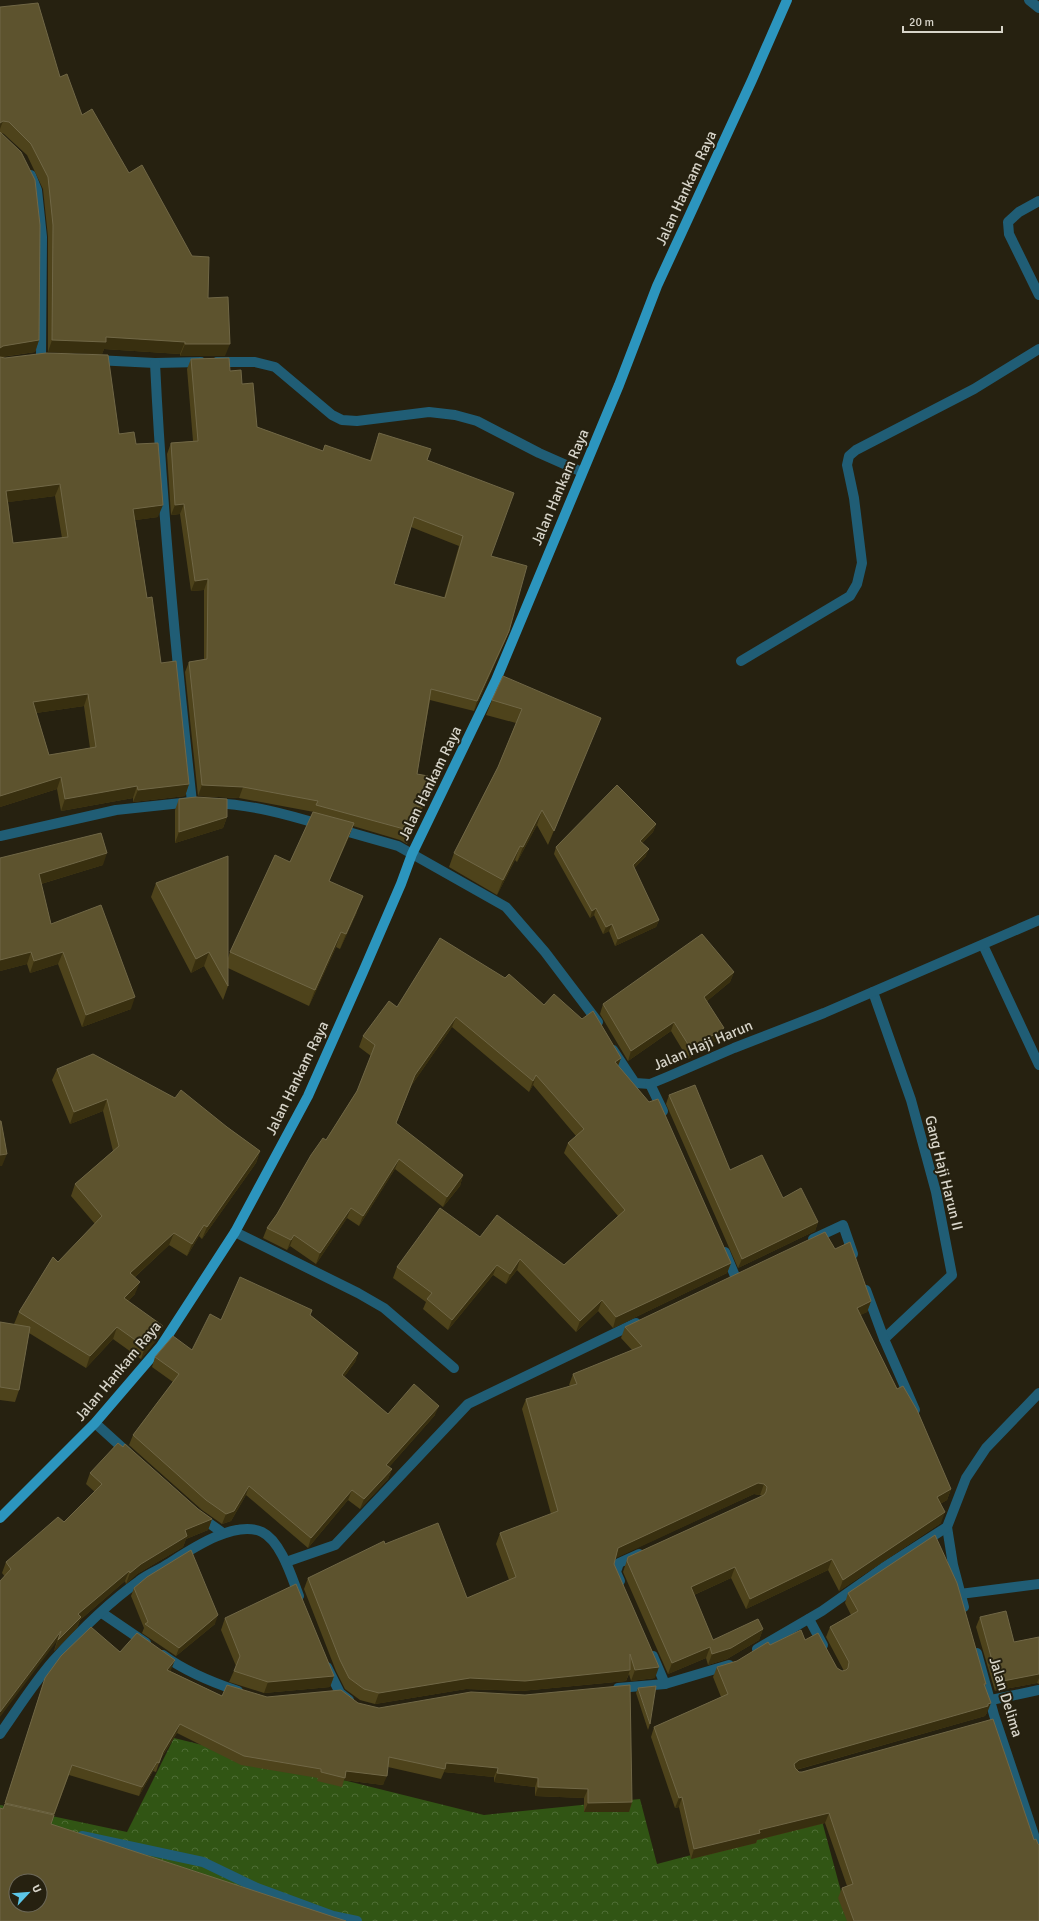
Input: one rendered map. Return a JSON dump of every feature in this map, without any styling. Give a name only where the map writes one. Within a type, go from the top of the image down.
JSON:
[{"type":"main road","name":"Jalan Hankam Raya","points":[[0,1518],[95,1424],[161,1346],[235,1232],[308,1096],[364,972],[412,854],[496,680],[619,385],[657,286],[749,88],[787,0]]},
{"type":"street","points":[[1029,0],[1039,8]]},
{"type":"street","points":[[26,166],[37,190],[42,237],[41,358]]},
{"type":"street","points":[[1039,201],[1019,212],[1008,222],[1009,234],[1039,295]]},
{"type":"street","points":[[741,660],[850,596],[857,584],[862,563],[854,498],[846,465],[849,456],[856,450],[974,389],[1039,349]]},
{"type":"street","points":[[86,360],[155,363],[255,362],[275,367],[332,414],[342,420],[357,421],[429,412],[455,415],[477,421],[539,453],[582,472]]},
{"type":"street","points":[[155,363],[160,452],[176,649],[200,802]]},
{"type":"street","name":"Jalan Haji Harun","points":[[0,836],[116,810],[200,802],[238,804],[274,811],[398,846],[506,907],[545,952],[605,1035],[635,1083],[650,1084],[734,1048],[824,1013],[1039,920]]},
{"type":"street","points":[[983,945],[1039,1065]]},
{"type":"street","name":"Gang Haji Harun II","points":[[873,992],[911,1100],[936,1192],[952,1275],[884,1339]]},
{"type":"street","points":[[650,1084],[666,1119]]},
{"type":"street","points":[[807,1242],[843,1224],[856,1260]]},
{"type":"street","points":[[235,1232],[358,1292],[384,1308],[454,1368]]},
{"type":"street","points":[[720,1240],[735,1276]]},
{"type":"street","points":[[864,1282],[884,1339],[918,1418]]},
{"type":"street","points":[[286,1562],[335,1545],[468,1404],[644,1320]]},
{"type":"street","points":[[966,1614],[960,1594],[947,1527],[966,1478],[986,1448],[1039,1393]]},
{"type":"street","points":[[95,1424],[133,1457]]},
{"type":"street","points":[[950,1489],[956,1504]]},
{"type":"street","points":[[195,1512],[220,1531]]},
{"type":"street","points":[[750,1653],[809,1619],[947,1527]]},
{"type":"street","points":[[0,1734],[53,1661],[102,1613],[140,1580],[220,1531],[250,1529],[262,1532],[273,1542],[286,1562],[303,1604]]},
{"type":"street","points":[[626,1593],[616,1572],[616,1567],[619,1563],[646,1550]]},
{"type":"street","points":[[960,1594],[1039,1584]]},
{"type":"street","points":[[102,1613],[176,1664],[218,1685],[248,1695]]},
{"type":"street","points":[[809,1619],[828,1654]]},
{"type":"street","name":"Jalan Delima","points":[[974,1642],[991,1700],[992,1721],[1039,1850]]},
{"type":"street","points":[[650,1648],[665,1684]]},
{"type":"street","points":[[325,1660],[340,1693],[357,1706]]},
{"type":"street","points":[[604,1690],[665,1684],[730,1665],[737,1661]]},
{"type":"street","points":[[991,1700],[1039,1690]]},
{"type":"street","points":[[326,1694],[340,1693]]},
{"type":"street","points":[[69,1834],[203,1862],[264,1891],[333,1916],[357,1921]]},
{"type":"green space","points":[[174,1738],[484,1815],[640,1799],[657,1864],[822,1821],[849,1921],[0,1921],[0,1805],[127,1832]]},
{"type":"building","points":[[38,3],[60,77],[67,74],[82,115],[92,109],[129,173],[142,165],[192,256],[209,257],[208,298],[228,297],[230,344],[185,344],[185,342],[106,337],[106,342],[52,340],[53,225],[48,177],[31,144],[9,122],[3,121],[0,123],[0,7]]},
{"type":"building","points":[[0,132],[21,152],[35,180],[40,225],[39,340],[3,346],[0,348]]},
{"type":"building","points":[[46,353],[108,355],[119,434],[134,432],[136,444],[158,443],[163,505],[133,509],[147,598],[152,597],[161,663],[176,661],[189,784],[138,790],[137,786],[65,799],[61,777],[0,796],[0,357],[5,358]],"holes":[[[60,484],[68,537],[13,543],[6,491]],[[88,694],[96,747],[49,755],[33,702]]]},
{"type":"building","points":[[229,358],[230,371],[241,370],[242,384],[253,383],[257,427],[323,451],[325,445],[371,461],[379,433],[431,449],[427,460],[514,493],[491,556],[527,566],[509,631],[477,701],[431,689],[417,774],[428,776],[423,807],[418,806],[411,833],[404,829],[316,805],[318,801],[243,787],[202,785],[189,662],[207,659],[208,579],[195,581],[184,504],[175,505],[171,443],[198,441],[191,359]],"holes":[[[414,517],[463,536],[445,598],[394,584]]]},
{"type":"building","points":[[503,676],[601,718],[554,831],[542,810],[523,847],[520,846],[503,880],[454,853],[498,767],[522,709],[492,700]]},
{"type":"building","points":[[617,785],[656,824],[640,841],[649,849],[633,865],[659,920],[618,939],[612,924],[606,927],[596,908],[592,911],[556,847]]},
{"type":"building","points":[[196,797],[227,799],[227,817],[179,832],[179,799]]},
{"type":"building","points":[[313,812],[354,823],[329,881],[363,896],[346,934],[341,932],[315,990],[230,952],[275,855],[290,862]]},
{"type":"building","points":[[101,833],[107,853],[39,874],[51,924],[101,905],[135,997],[86,1015],[63,952],[34,961],[31,952],[0,960],[0,858]]},
{"type":"building","points":[[228,856],[228,986],[209,952],[196,959],[156,883]]},
{"type":"building","points":[[702,934],[734,972],[704,997],[724,1028],[691,1049],[674,1022],[631,1051],[603,1004]]},
{"type":"building","points":[[440,938],[505,978],[509,974],[544,1005],[554,994],[582,1019],[593,1011],[621,1058],[615,1062],[649,1102],[658,1099],[731,1263],[616,1317],[602,1300],[580,1321],[520,1259],[510,1274],[497,1265],[452,1320],[427,1299],[432,1293],[397,1267],[440,1208],[480,1237],[497,1215],[564,1265],[625,1210],[568,1143],[584,1129],[536,1075],[533,1081],[456,1017],[415,1075],[396,1123],[463,1175],[447,1197],[399,1159],[363,1216],[351,1208],[320,1253],[294,1235],[291,1240],[267,1228],[277,1214],[311,1155],[323,1138],[326,1140],[357,1091],[375,1045],[363,1036],[389,1001],[397,1007]]},
{"type":"building","points":[[93,1054],[175,1098],[181,1090],[260,1151],[207,1227],[204,1225],[192,1244],[174,1233],[130,1273],[140,1282],[124,1298],[163,1326],[145,1347],[117,1327],[90,1356],[19,1312],[53,1257],[58,1262],[102,1216],[75,1184],[119,1146],[107,1099],[74,1112],[57,1069]]},
{"type":"building","points":[[695,1085],[730,1170],[762,1155],[783,1198],[801,1188],[818,1222],[742,1259],[669,1095]]},
{"type":"building","points":[[0,1121],[7,1154],[0,1155]]},
{"type":"building","points":[[825,1232],[835,1249],[850,1242],[871,1301],[857,1308],[897,1389],[903,1386],[917,1410],[951,1489],[937,1497],[945,1512],[843,1580],[832,1559],[750,1599],[735,1567],[691,1587],[713,1640],[758,1619],[763,1629],[731,1648],[712,1654],[710,1647],[672,1663],[627,1561],[628,1557],[764,1495],[767,1487],[764,1484],[758,1483],[618,1548],[614,1564],[659,1667],[635,1670],[630,1654],[630,1670],[525,1681],[470,1678],[379,1693],[364,1689],[349,1678],[340,1660],[308,1578],[384,1541],[385,1544],[438,1523],[467,1598],[516,1577],[500,1533],[558,1511],[526,1399],[577,1384],[573,1374],[642,1346],[625,1327]]},
{"type":"building","points":[[240,1277],[312,1310],[310,1315],[358,1353],[342,1375],[388,1414],[414,1384],[439,1406],[386,1465],[392,1469],[364,1499],[352,1490],[311,1538],[249,1486],[234,1511],[226,1514],[206,1500],[133,1435],[179,1374],[155,1357],[173,1336],[192,1350],[210,1314],[221,1320]]},
{"type":"building","points":[[0,1322],[30,1327],[19,1390],[0,1387]]},
{"type":"building","points":[[118,1443],[123,1447],[125,1444],[198,1509],[212,1519],[185,1530],[187,1536],[141,1564],[130,1573],[129,1571],[78,1614],[81,1617],[58,1640],[61,1631],[0,1712],[0,1581],[11,1569],[6,1562],[58,1517],[64,1522],[102,1484],[90,1473]]},
{"type":"building","points":[[935,1535],[957,1583],[986,1684],[984,1684],[991,1703],[988,1704],[988,1706],[799,1760],[794,1764],[795,1768],[799,1772],[802,1772],[993,1719],[1034,1840],[1036,1839],[1039,1845],[1039,1921],[854,1921],[842,1888],[853,1884],[829,1813],[759,1830],[760,1833],[694,1849],[682,1797],[679,1798],[654,1727],[728,1694],[717,1667],[737,1661],[768,1642],[770,1645],[801,1630],[805,1640],[818,1633],[837,1668],[842,1671],[846,1670],[849,1662],[830,1627],[858,1611],[848,1593]]},
{"type":"building","points":[[191,1550],[218,1615],[179,1648],[145,1624],[148,1622],[134,1588],[147,1577]]},
{"type":"building","points":[[296,1584],[334,1676],[268,1682],[234,1671],[240,1656],[225,1618]]},
{"type":"building","points":[[1006,1611],[1014,1642],[1039,1637],[1039,1674],[998,1682],[980,1617]]},
{"type":"building","points":[[91,1627],[120,1652],[137,1633],[175,1660],[167,1670],[222,1696],[227,1685],[267,1697],[341,1690],[358,1703],[379,1708],[471,1692],[525,1695],[630,1685],[632,1802],[588,1803],[588,1789],[538,1787],[538,1778],[497,1773],[498,1768],[446,1763],[445,1769],[389,1757],[387,1776],[346,1771],[345,1778],[321,1772],[321,1769],[244,1756],[180,1724],[163,1752],[159,1763],[157,1762],[142,1787],[72,1765],[54,1814],[5,1803],[45,1678],[61,1656]]},
{"type":"building","points":[[656,1686],[650,1724],[638,1688]]},
{"type":"building","points":[[5,1804],[54,1815],[51,1824],[346,1921],[0,1921],[0,1808],[3,1809]]}]
